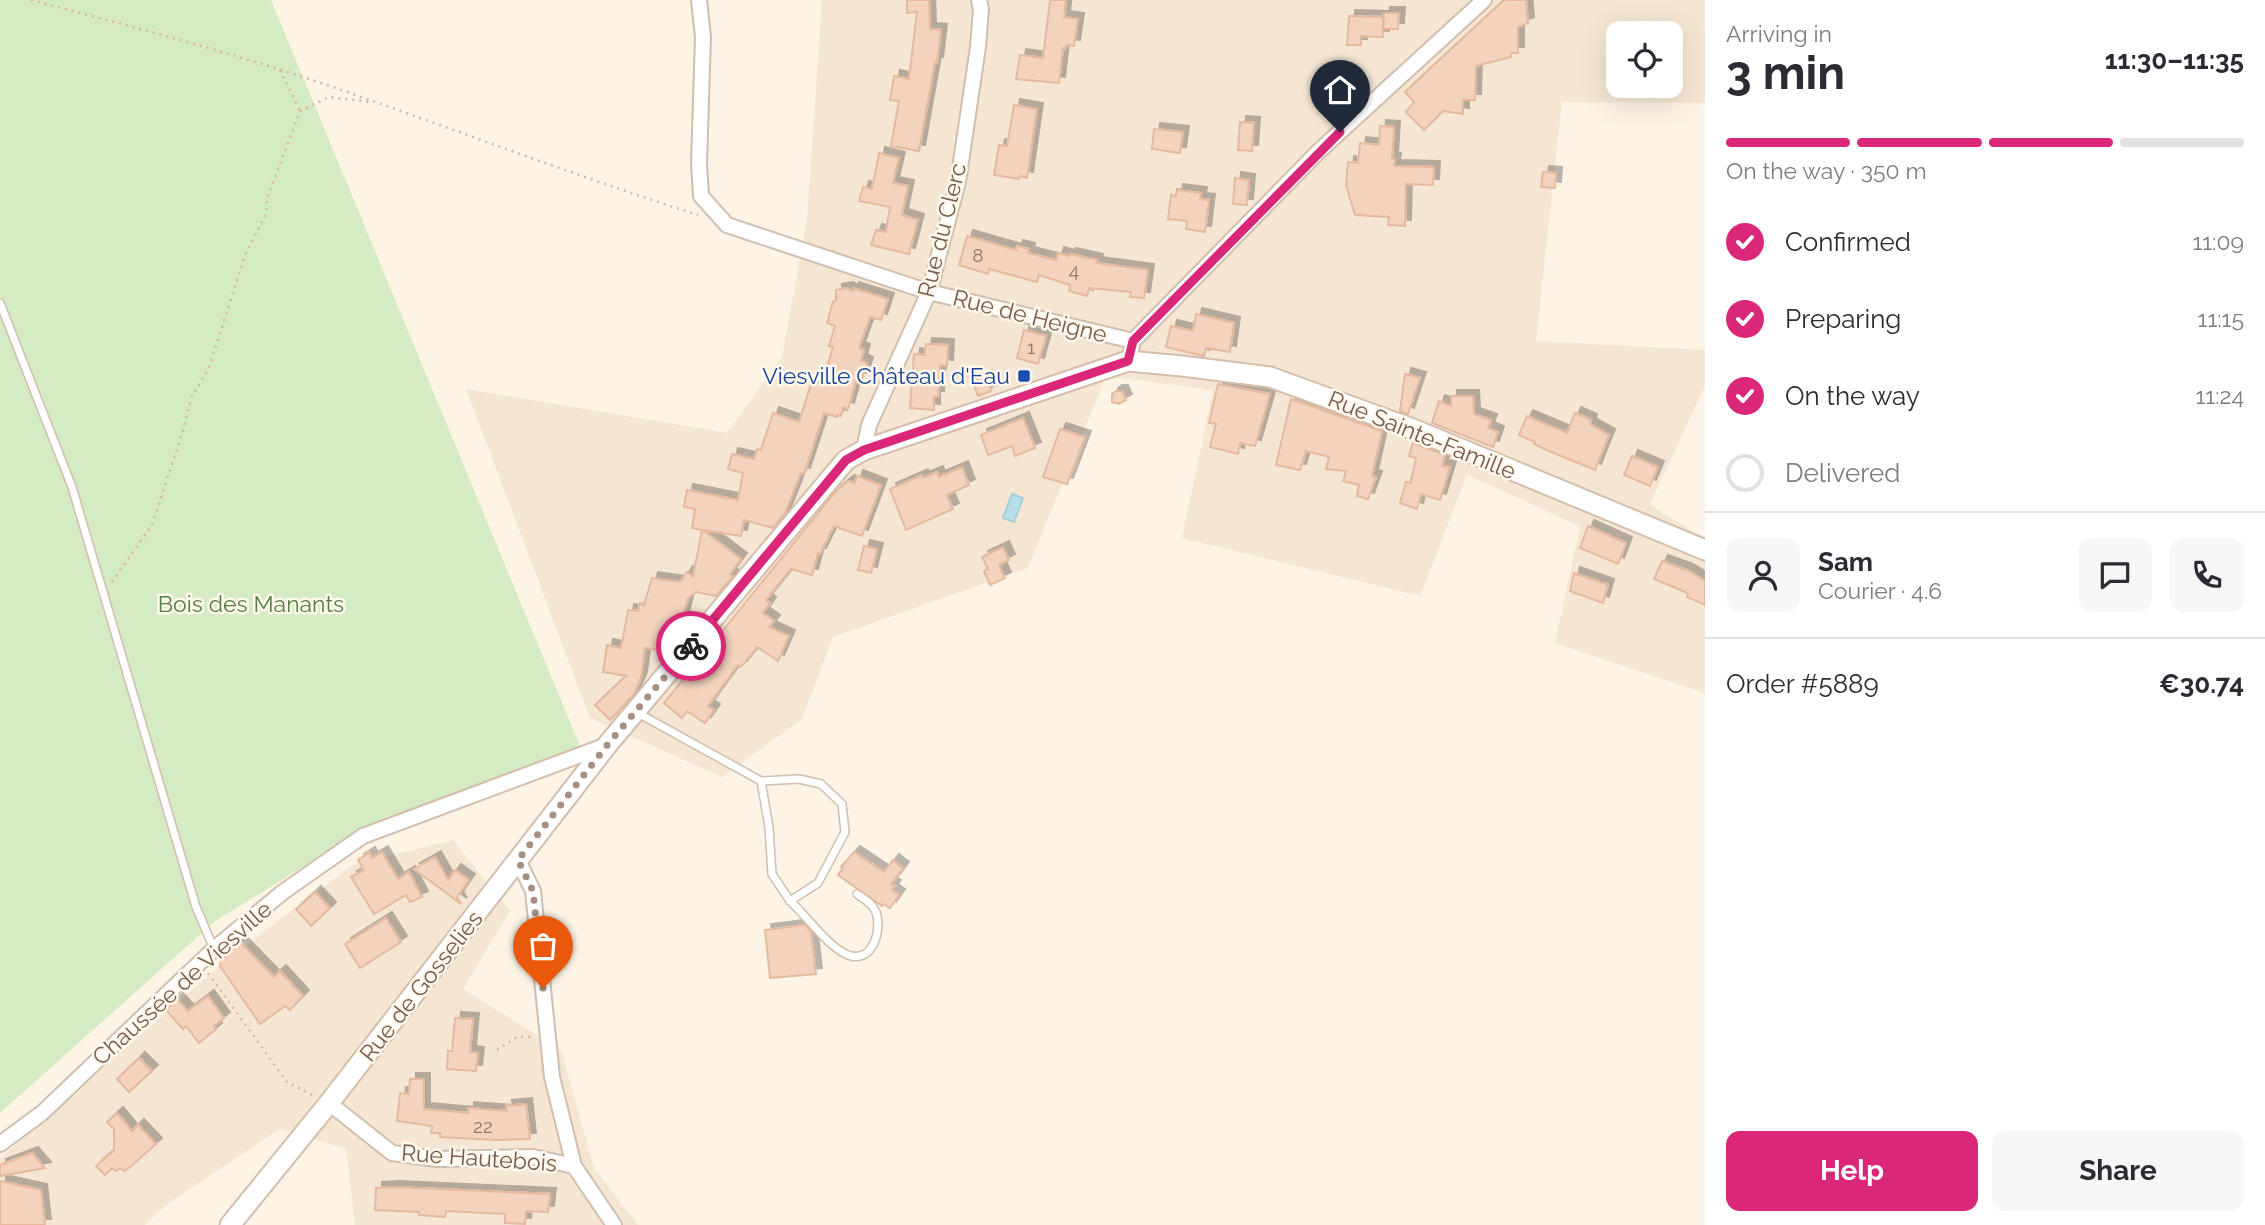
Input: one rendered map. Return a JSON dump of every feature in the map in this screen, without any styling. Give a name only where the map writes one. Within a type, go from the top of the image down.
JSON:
[{"type":"street","points":[[699,0],[703,37],[699,163],[702,196],[727,225]]},
{"type":"street","name":"Rue du Clerc","points":[[864,450],[869,425],[929,292],[958,182],[978,47],[981,9],[979,0]]},
{"type":"street","points":[[1128,361],[1133,341],[1319,151],[1483,0]]},
{"type":"street","name":"Rue de Heigne","points":[[727,225],[929,292],[1133,341]]},
{"type":"street","name":"Rue de Gosselies","points":[[230,1225],[329,1103],[608,744],[846,460],[864,450],[1128,361]]},
{"type":"street","name":"Rue Sainte-Famille","points":[[1128,361],[1270,377],[1413,429],[1705,550]]},
{"type":"street","name":"Chaussée de Viesville","points":[[0,1144],[42,1113],[214,948],[283,892],[363,836],[608,744]]},
{"type":"street","points":[[518,860],[533,891],[552,1077],[574,1166]]},
{"type":"street","name":"Rue Hautebois","points":[[329,1103],[392,1153],[437,1159],[533,1157],[574,1166],[614,1225]]},
{"type":"lane","points":[[0,303],[72,486],[196,907],[214,948]]},
{"type":"lane","points":[[636,712],[761,781],[799,779],[821,784],[842,804],[845,832],[817,883],[790,901]]},
{"type":"lane","points":[[761,781],[769,827],[772,874],[790,901],[839,949],[852,956],[861,956],[871,949],[877,937],[876,911],[857,894]]},
{"type":"path","points":[[31,0],[194,43],[280,70],[616,189],[727,225]]},
{"type":"path","points":[[280,70],[300,111]]},
{"type":"path","points":[[104,594],[152,525],[191,398],[209,368],[245,255],[266,214],[267,198],[300,111],[329,97],[376,103]]},
{"type":"path","points":[[200,962],[286,1082],[329,1103]]},
{"type":"path","points":[[497,1050],[517,1037],[548,1037]]},
{"type":"shaded area","points":[[822,0],[1705,0],[1705,103],[1562,102],[1536,341],[1705,350],[1705,386],[1650,504],[1705,539],[1705,693],[1555,643],[1580,526],[1467,475],[1420,596],[1182,538],[1213,390],[1106,376],[1028,568],[833,637],[802,719],[722,777],[590,718],[466,389],[727,433],[782,357],[807,219]]},
{"type":"shaded area","points":[[453,840],[510,911],[463,989],[561,1050],[594,1168],[638,1225],[355,1225],[346,1149],[280,1129],[166,1205],[145,1225],[0,1225],[0,1158],[226,960],[353,865]]},
{"type":"green space","name":"Bois des Manants","points":[[0,0],[271,0],[580,746],[369,826],[214,922],[0,1113]]},
{"type":"water","points":[[1012,494],[1023,498],[1014,522],[1003,518]]},
{"type":"building","points":[[907,0],[929,0],[930,29],[941,30],[919,151],[891,146],[899,101],[890,100],[894,76],[909,79],[917,12],[907,13]]},
{"type":"building","points":[[1050,0],[1066,0],[1064,17],[1078,19],[1074,46],[1066,45],[1065,49],[1063,48],[1059,83],[1016,79],[1020,55],[1043,58]]},
{"type":"building","points":[[1504,0],[1526,0],[1528,23],[1518,27],[1518,53],[1476,66],[1475,100],[1463,100],[1463,114],[1443,111],[1424,130],[1406,112],[1414,102],[1405,92]]},
{"type":"building","points":[[1384,13],[1399,13],[1398,29],[1383,29]]},
{"type":"building","points":[[1349,16],[1383,17],[1383,37],[1361,36],[1361,45],[1347,45]]},
{"type":"building","points":[[1014,105],[1037,109],[1027,178],[1020,176],[1019,179],[994,175],[999,145],[1007,146]]},
{"type":"building","points":[[1240,122],[1254,123],[1252,151],[1238,150]]},
{"type":"building","points":[[1380,126],[1394,127],[1394,166],[1434,167],[1433,185],[1406,184],[1405,226],[1388,225],[1389,217],[1355,215],[1346,185],[1348,162],[1358,163],[1360,143],[1379,145]]},
{"type":"building","points":[[1154,129],[1183,132],[1180,153],[1152,149]]},
{"type":"building","points":[[879,153],[899,158],[893,183],[908,186],[902,215],[918,220],[909,254],[871,245],[876,230],[886,232],[890,207],[859,201],[863,187],[872,189]]},
{"type":"building","points":[[1543,172],[1556,173],[1555,188],[1541,187]]},
{"type":"building","points":[[1235,178],[1249,180],[1247,205],[1233,204]]},
{"type":"building","points":[[1177,190],[1201,193],[1200,199],[1209,200],[1205,232],[1186,229],[1187,221],[1168,219],[1171,195],[1176,196]]},
{"type":"building","points":[[967,236],[1016,250],[1017,246],[1029,249],[1028,253],[1056,260],[1058,253],[1070,254],[1097,260],[1096,263],[1148,270],[1144,298],[1130,297],[1131,292],[1089,288],[1087,296],[1069,291],[1070,285],[1039,275],[1037,282],[989,269],[988,274],[959,265]]},
{"type":"building","points":[[846,288],[888,299],[881,320],[870,317],[859,348],[864,350],[861,360],[867,363],[862,379],[857,378],[848,409],[843,407],[841,416],[837,417],[824,413],[804,474],[801,473],[785,513],[773,528],[744,520],[741,536],[703,530],[741,559],[730,574],[733,576],[716,596],[696,592],[688,598],[677,643],[669,652],[645,648],[641,678],[634,694],[610,720],[595,705],[626,676],[603,672],[607,645],[621,648],[628,610],[638,611],[640,603],[644,605],[652,578],[680,582],[687,572],[693,577],[702,530],[692,528],[695,509],[684,507],[687,490],[738,500],[743,473],[728,469],[732,454],[754,459],[757,449],[761,450],[773,413],[799,422],[812,381],[822,384],[833,347],[829,346],[835,326],[827,323],[836,300],[836,290]]},
{"type":"building","points":[[1196,314],[1234,323],[1230,352],[1206,348],[1204,356],[1166,347],[1171,326],[1193,331]]},
{"type":"building","points":[[1024,330],[1046,336],[1038,364],[1017,358]]},
{"type":"building","points":[[926,344],[948,345],[947,366],[940,365],[938,397],[934,397],[934,410],[910,408],[914,354],[925,355]]},
{"type":"building","points":[[1405,374],[1420,378],[1408,414],[1400,411]]},
{"type":"building","points":[[986,376],[991,391],[978,396],[973,381]]},
{"type":"building","points":[[1218,384],[1270,394],[1255,446],[1240,443],[1238,454],[1210,447],[1216,424],[1209,423]]},
{"type":"building","points":[[1122,391],[1126,400],[1119,404],[1112,402],[1112,394]]},
{"type":"building","points":[[1451,396],[1473,396],[1474,414],[1491,420],[1488,428],[1498,432],[1493,447],[1432,423],[1439,401],[1451,406]]},
{"type":"building","points":[[1291,399],[1382,431],[1372,476],[1376,477],[1368,499],[1357,496],[1359,485],[1343,481],[1346,471],[1326,469],[1329,457],[1306,451],[1300,470],[1276,465]]},
{"type":"building","points":[[1575,413],[1591,420],[1590,424],[1609,435],[1595,470],[1519,435],[1527,416],[1567,433]]},
{"type":"building","points":[[1023,418],[1035,448],[1015,456],[1012,446],[988,455],[981,435]]},
{"type":"building","points":[[1060,429],[1085,437],[1067,484],[1043,477]]},
{"type":"building","points":[[1413,443],[1445,455],[1442,466],[1450,467],[1440,500],[1421,494],[1417,509],[1400,503],[1406,482],[1411,483],[1416,458],[1409,456]]},
{"type":"building","points":[[1632,456],[1658,467],[1650,486],[1624,475]]},
{"type":"building","points":[[962,467],[969,485],[947,495],[953,509],[906,530],[890,489],[922,475],[923,478],[937,472],[939,477]]},
{"type":"building","points":[[857,476],[881,485],[862,536],[834,526],[820,554],[818,553],[812,575],[791,569],[766,600],[770,603],[763,613],[774,621],[769,627],[789,636],[778,661],[757,647],[741,667],[738,665],[708,706],[714,710],[705,723],[687,711],[682,718],[664,703],[836,491],[848,481],[855,483]]},
{"type":"building","points":[[1588,526],[1626,543],[1618,564],[1580,548]]},
{"type":"building","points":[[864,546],[877,549],[871,573],[858,570]]},
{"type":"building","points":[[1003,547],[1009,560],[999,565],[1005,578],[990,585],[984,571],[988,569],[982,557]]},
{"type":"building","points":[[1662,561],[1687,570],[1705,581],[1705,605],[1687,597],[1685,592],[1654,579]]},
{"type":"building","points":[[1574,573],[1608,585],[1603,603],[1570,591]]},
{"type":"building","points":[[382,852],[398,879],[409,872],[422,897],[410,902],[406,895],[374,914],[351,877],[364,870],[358,860],[369,853],[372,858]]},
{"type":"building","points":[[854,852],[884,872],[893,860],[903,868],[891,884],[895,886],[892,890],[899,895],[890,908],[883,904],[882,906],[838,875],[843,868],[841,867]]},
{"type":"building","points":[[435,857],[448,880],[455,870],[469,880],[457,897],[461,904],[414,869]]},
{"type":"building","points":[[315,892],[330,908],[311,926],[296,909]]},
{"type":"building","points":[[386,918],[401,942],[360,968],[345,944]]},
{"type":"building","points":[[805,925],[811,932],[816,974],[770,978],[765,930]]},
{"type":"building","points":[[240,942],[274,977],[280,971],[303,996],[290,1010],[285,1006],[260,1024],[220,966],[221,960]]},
{"type":"building","points":[[208,996],[224,1018],[214,1026],[216,1029],[199,1043],[186,1026],[183,1029],[166,1010],[177,999],[188,1011]]},
{"type":"building","points":[[455,1018],[473,1019],[470,1052],[478,1053],[476,1071],[447,1069],[448,1051],[452,1051]]},
{"type":"building","points":[[139,1058],[152,1071],[129,1092],[117,1079]]},
{"type":"building","points":[[410,1079],[424,1079],[424,1109],[468,1113],[468,1108],[507,1111],[506,1106],[526,1104],[530,1139],[440,1137],[440,1133],[431,1133],[432,1126],[397,1121],[400,1093],[409,1094]]},
{"type":"building","points":[[117,1113],[132,1131],[138,1125],[156,1144],[129,1168],[116,1171],[112,1168],[105,1175],[96,1166],[114,1150],[114,1129],[107,1122]]},
{"type":"building","points":[[32,1153],[45,1168],[0,1176],[0,1165]]},
{"type":"building","points":[[0,1181],[41,1190],[45,1225],[0,1225]]},
{"type":"building","points":[[376,1188],[550,1194],[548,1212],[526,1211],[525,1224],[505,1223],[505,1214],[446,1211],[445,1217],[419,1215],[419,1212],[375,1210]]},
{"type":"way so far","points":[[543,988],[533,891],[518,860],[608,744],[691,646]]},
{"type":"place","name":"Viesville Château d'Eau","points":[[1024,376]]},
{"type":"route","points":[[691,646],[846,460],[864,450],[1128,361],[1133,341],[1340,132]]}]
